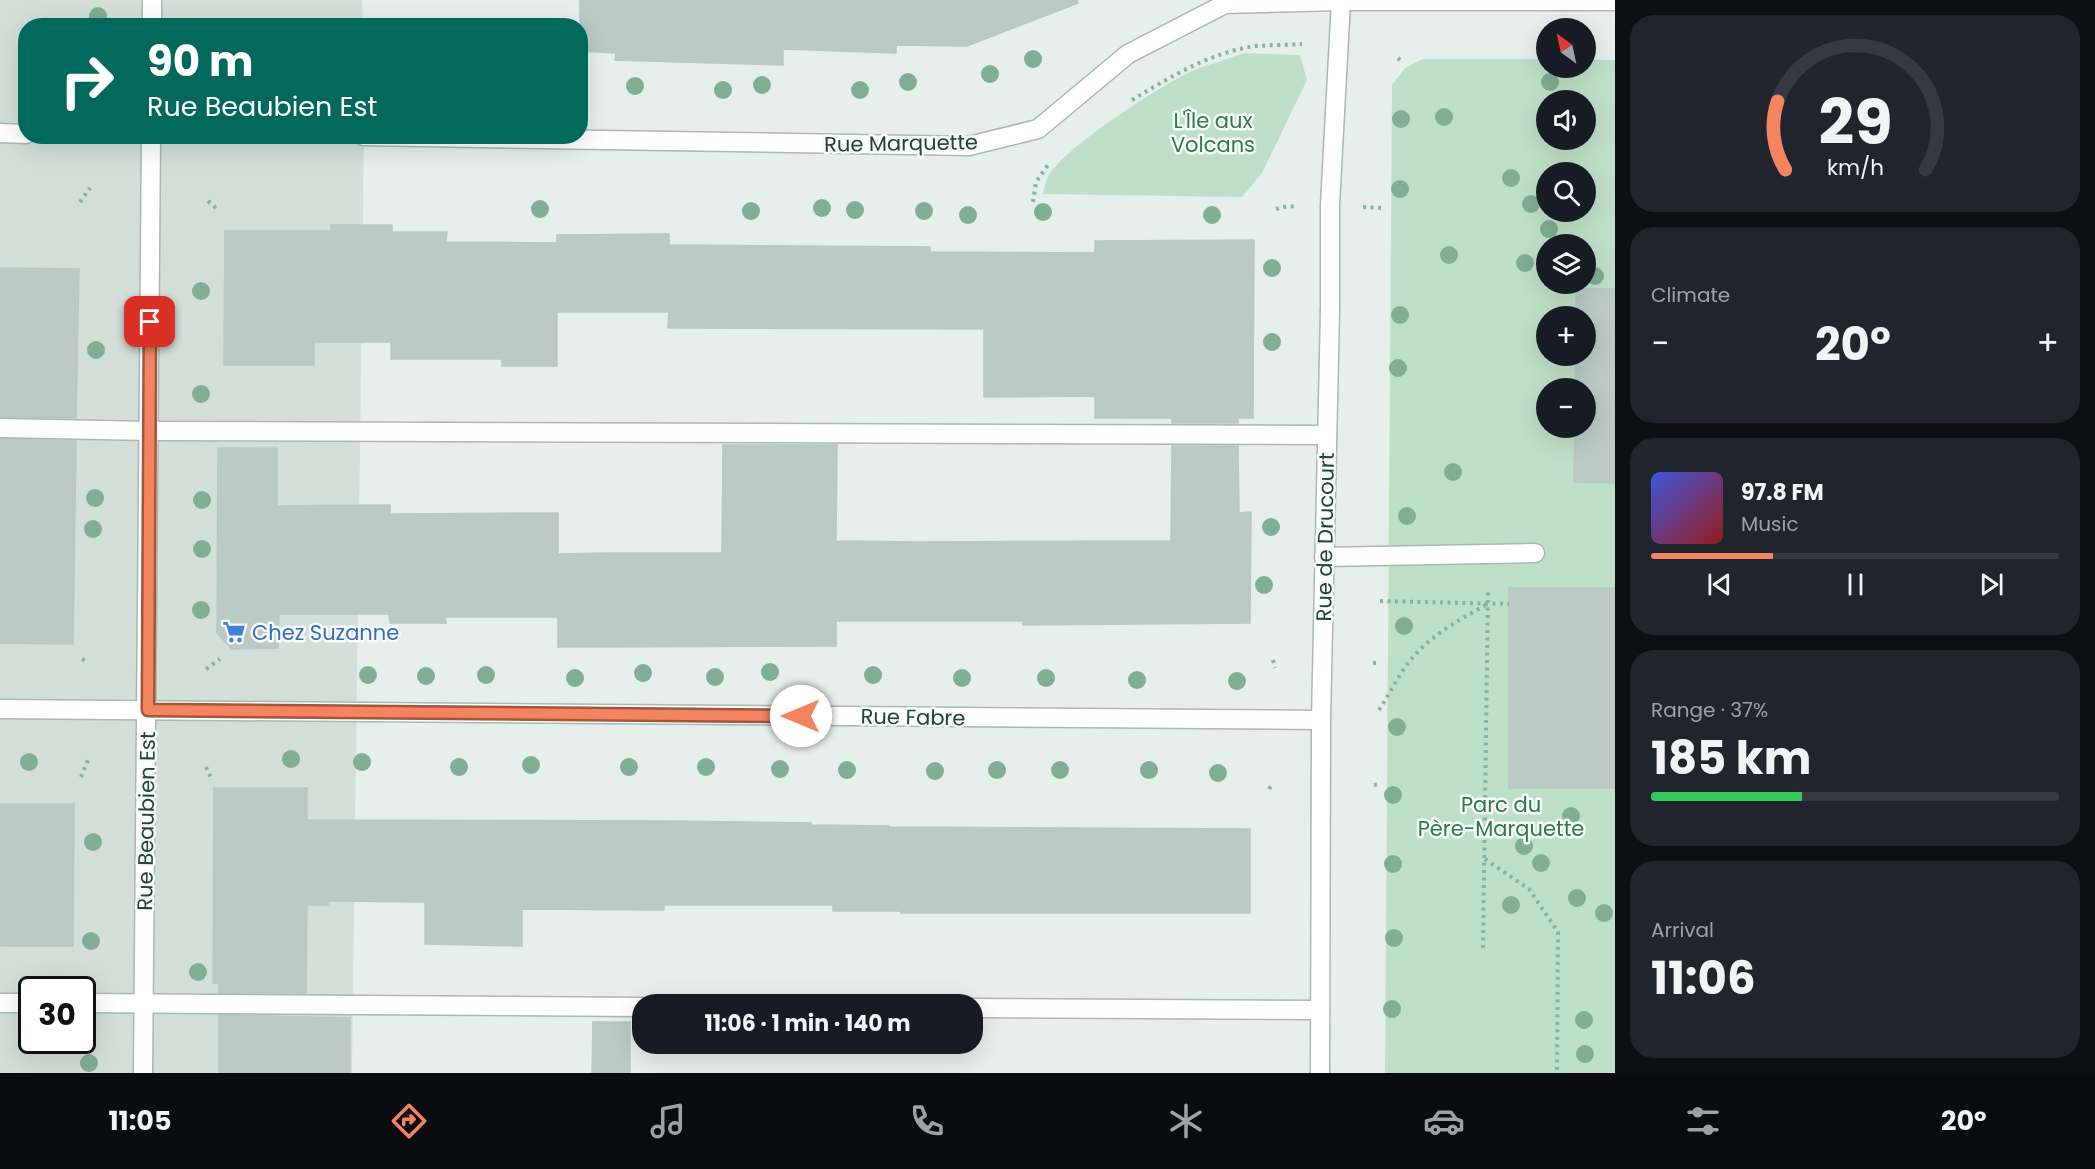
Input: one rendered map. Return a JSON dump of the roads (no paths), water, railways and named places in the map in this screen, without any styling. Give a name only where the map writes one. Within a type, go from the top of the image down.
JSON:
[{"type":"street","points":[[152,0],[152,18]]},
{"type":"street","name":"Rue Marquette","points":[[588,140],[969,146],[1038,129],[1128,54],[1225,4],[1341,1],[1615,1]]},
{"type":"street","name":"Rue de Drucourt","points":[[1320,1073],[1321,720],[1330,310],[1330,205],[1341,1]]},
{"type":"street","points":[[0,134],[18,134]]},
{"type":"street","name":"Rue Beaubien Est","points":[[143,1073],[148,710],[151,144]]},
{"type":"street","points":[[0,428],[150,431],[1327,435]]},
{"type":"street","points":[[1324,557],[1535,553]]},
{"type":"street","name":"Rue Fabre","points":[[0,709],[1321,720]]},
{"type":"street","points":[[0,1002],[18,1003]]},
{"type":"street","points":[[96,1003],[632,1007]]},
{"type":"street","points":[[983,1008],[1320,1010]]},
{"type":"place","name":"Chez Suzanne","points":[[234,632]]},
{"type":"park label","name":"L'Île aux Volcans","points":[[1213,132]]},
{"type":"park label","name":"Parc du Père-Marquette","points":[[1501,816]]}]
